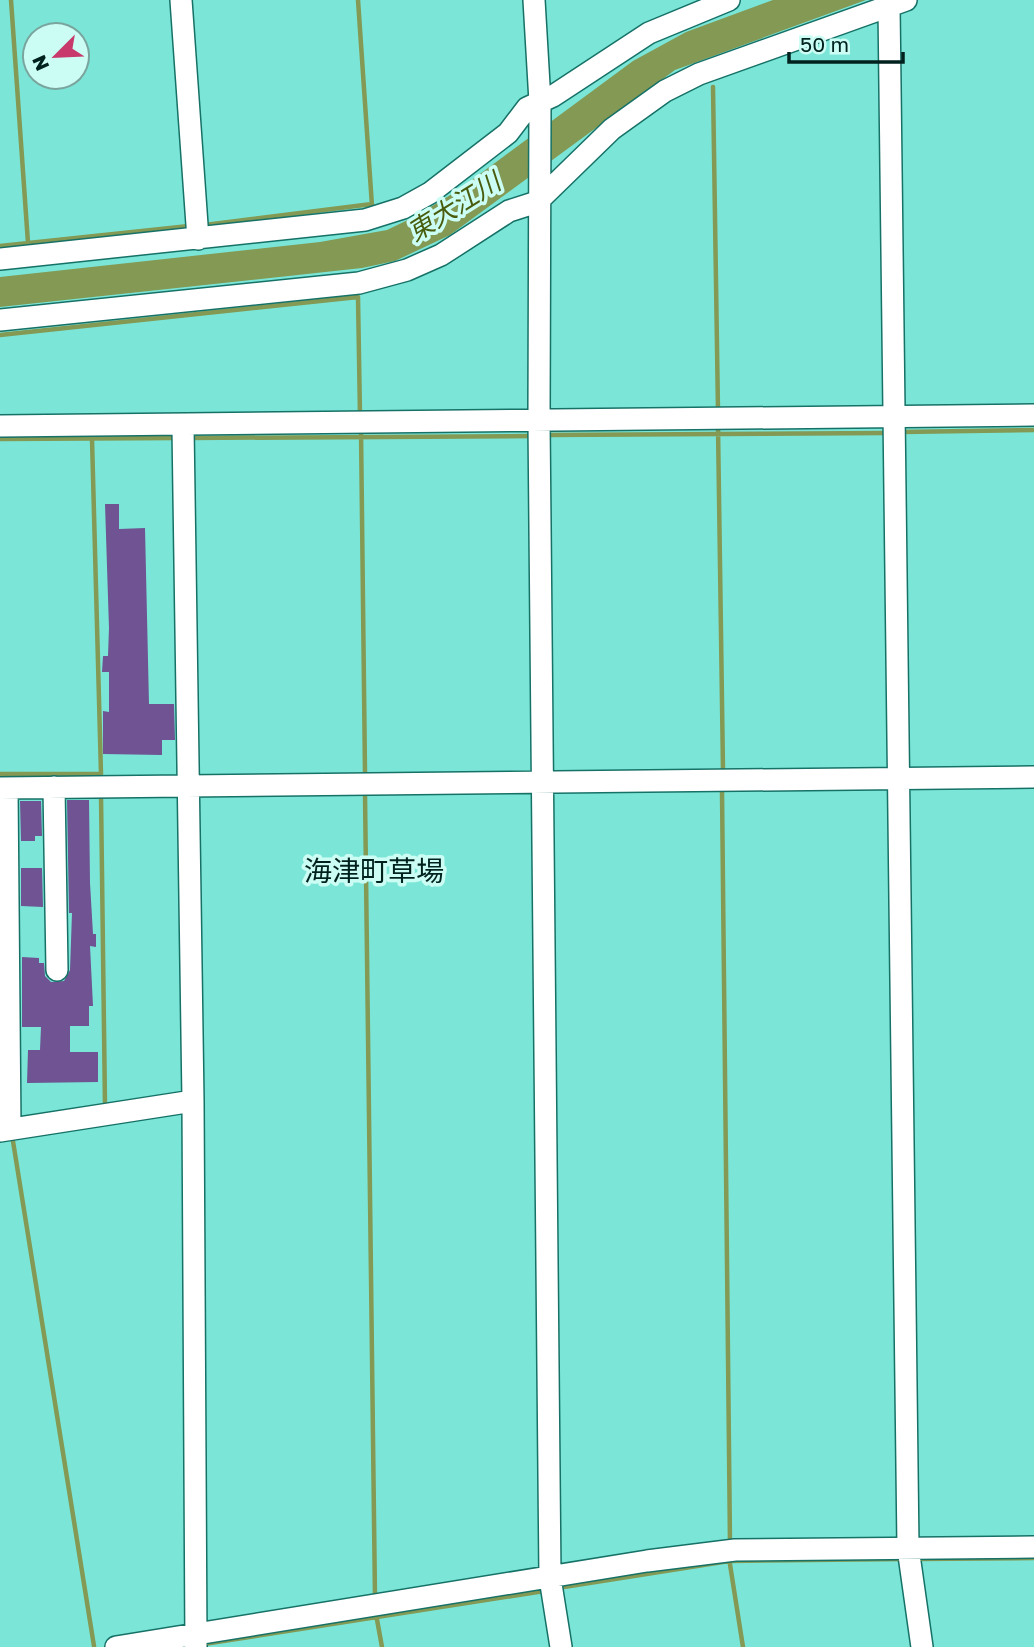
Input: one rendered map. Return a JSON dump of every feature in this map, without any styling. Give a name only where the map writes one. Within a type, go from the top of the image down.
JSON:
[{"type":"street","points":[[181,0],[198,239]]},
{"type":"street","points":[[534,0],[540,108],[538,195],[541,780],[550,1578],[561,1647]]},
{"type":"street","points":[[0,260],[365,220],[403,208],[455,176],[508,133],[527,108],[540,108],[649,33],[720,2]]},
{"type":"street","points":[[0,320],[359,283],[407,270],[441,255],[538,195],[612,129],[666,91],[699,74],[897,3],[893,416],[908,1548],[922,1647]]},
{"type":"street","points":[[0,426],[183,427],[1034,415]]},
{"type":"street","points":[[183,427],[193,1101],[195,1640]]},
{"type":"street","points":[[193,1101],[5,1130],[3,788],[1034,776]]},
{"type":"street","points":[[54,787],[57,970]]},
{"type":"street","points":[[116,1647],[195,1640],[550,1578],[734,1550],[1034,1547]]},
{"type":"water","name":"東大江川","points":[[773,0],[866,0],[675,70],[450,235],[395,261],[362,268],[0,307],[0,277],[320,242],[387,230],[457,191],[633,61],[686,32]]},
{"type":"building","points":[[105,504],[119,504],[119,529],[145,528],[149,704],[174,704],[175,740],[162,740],[162,755],[103,754],[103,711],[109,712],[109,672],[102,672],[103,656],[108,656],[109,628]]},
{"type":"building","points":[[67,800],[89,800],[90,883],[93,934],[96,934],[96,947],[90,946],[93,1006],[89,1006],[89,1026],[70,1026],[70,1052],[98,1052],[98,1082],[27,1083],[28,1050],[40,1050],[41,1027],[22,1027],[22,957],[39,958],[39,963],[44,963],[45,976],[51,982],[64,981],[70,970],[72,913],[69,913]]},
{"type":"building","points":[[20,801],[41,801],[42,836],[35,836],[35,841],[21,841]]},
{"type":"building","points":[[21,868],[42,868],[43,907],[21,906]]},
{"type":"waterway","points":[[11,0],[28,243]]},
{"type":"waterway","points":[[358,0],[372,206]]},
{"type":"waterway","points":[[713,87],[718,411]]},
{"type":"waterway","points":[[205,225],[372,204]]},
{"type":"waterway","points":[[0,246],[189,226]]},
{"type":"waterway","points":[[0,335],[358,297],[360,416]]},
{"type":"waterway","points":[[718,427],[723,770]]},
{"type":"waterway","points":[[361,430],[365,773]]},
{"type":"waterway","points":[[901,432],[1034,430]]},
{"type":"waterway","points":[[548,435],[887,433]]},
{"type":"waterway","points":[[190,438],[533,436]]},
{"type":"waterway","points":[[0,439],[178,438]]},
{"type":"waterway","points":[[0,774],[101,774],[92,439]]},
{"type":"waterway","points":[[722,791],[730,1544]]},
{"type":"waterway","points":[[365,794],[375,1598]]},
{"type":"waterway","points":[[101,795],[105,1106],[101,1106]]},
{"type":"waterway","points":[[12,1135],[94,1646]]},
{"type":"waterway","points":[[729,1558],[743,1647]]},
{"type":"waterway","points":[[917,1559],[1034,1558]]},
{"type":"waterway","points":[[564,1587],[729,1561],[904,1559]]},
{"type":"waterway","points":[[204,1644],[544,1591]]},
{"type":"waterway","points":[[376,1614],[382,1647]]},
{"type":"district","name":"海津町草場","points":[[374,871]]}]
